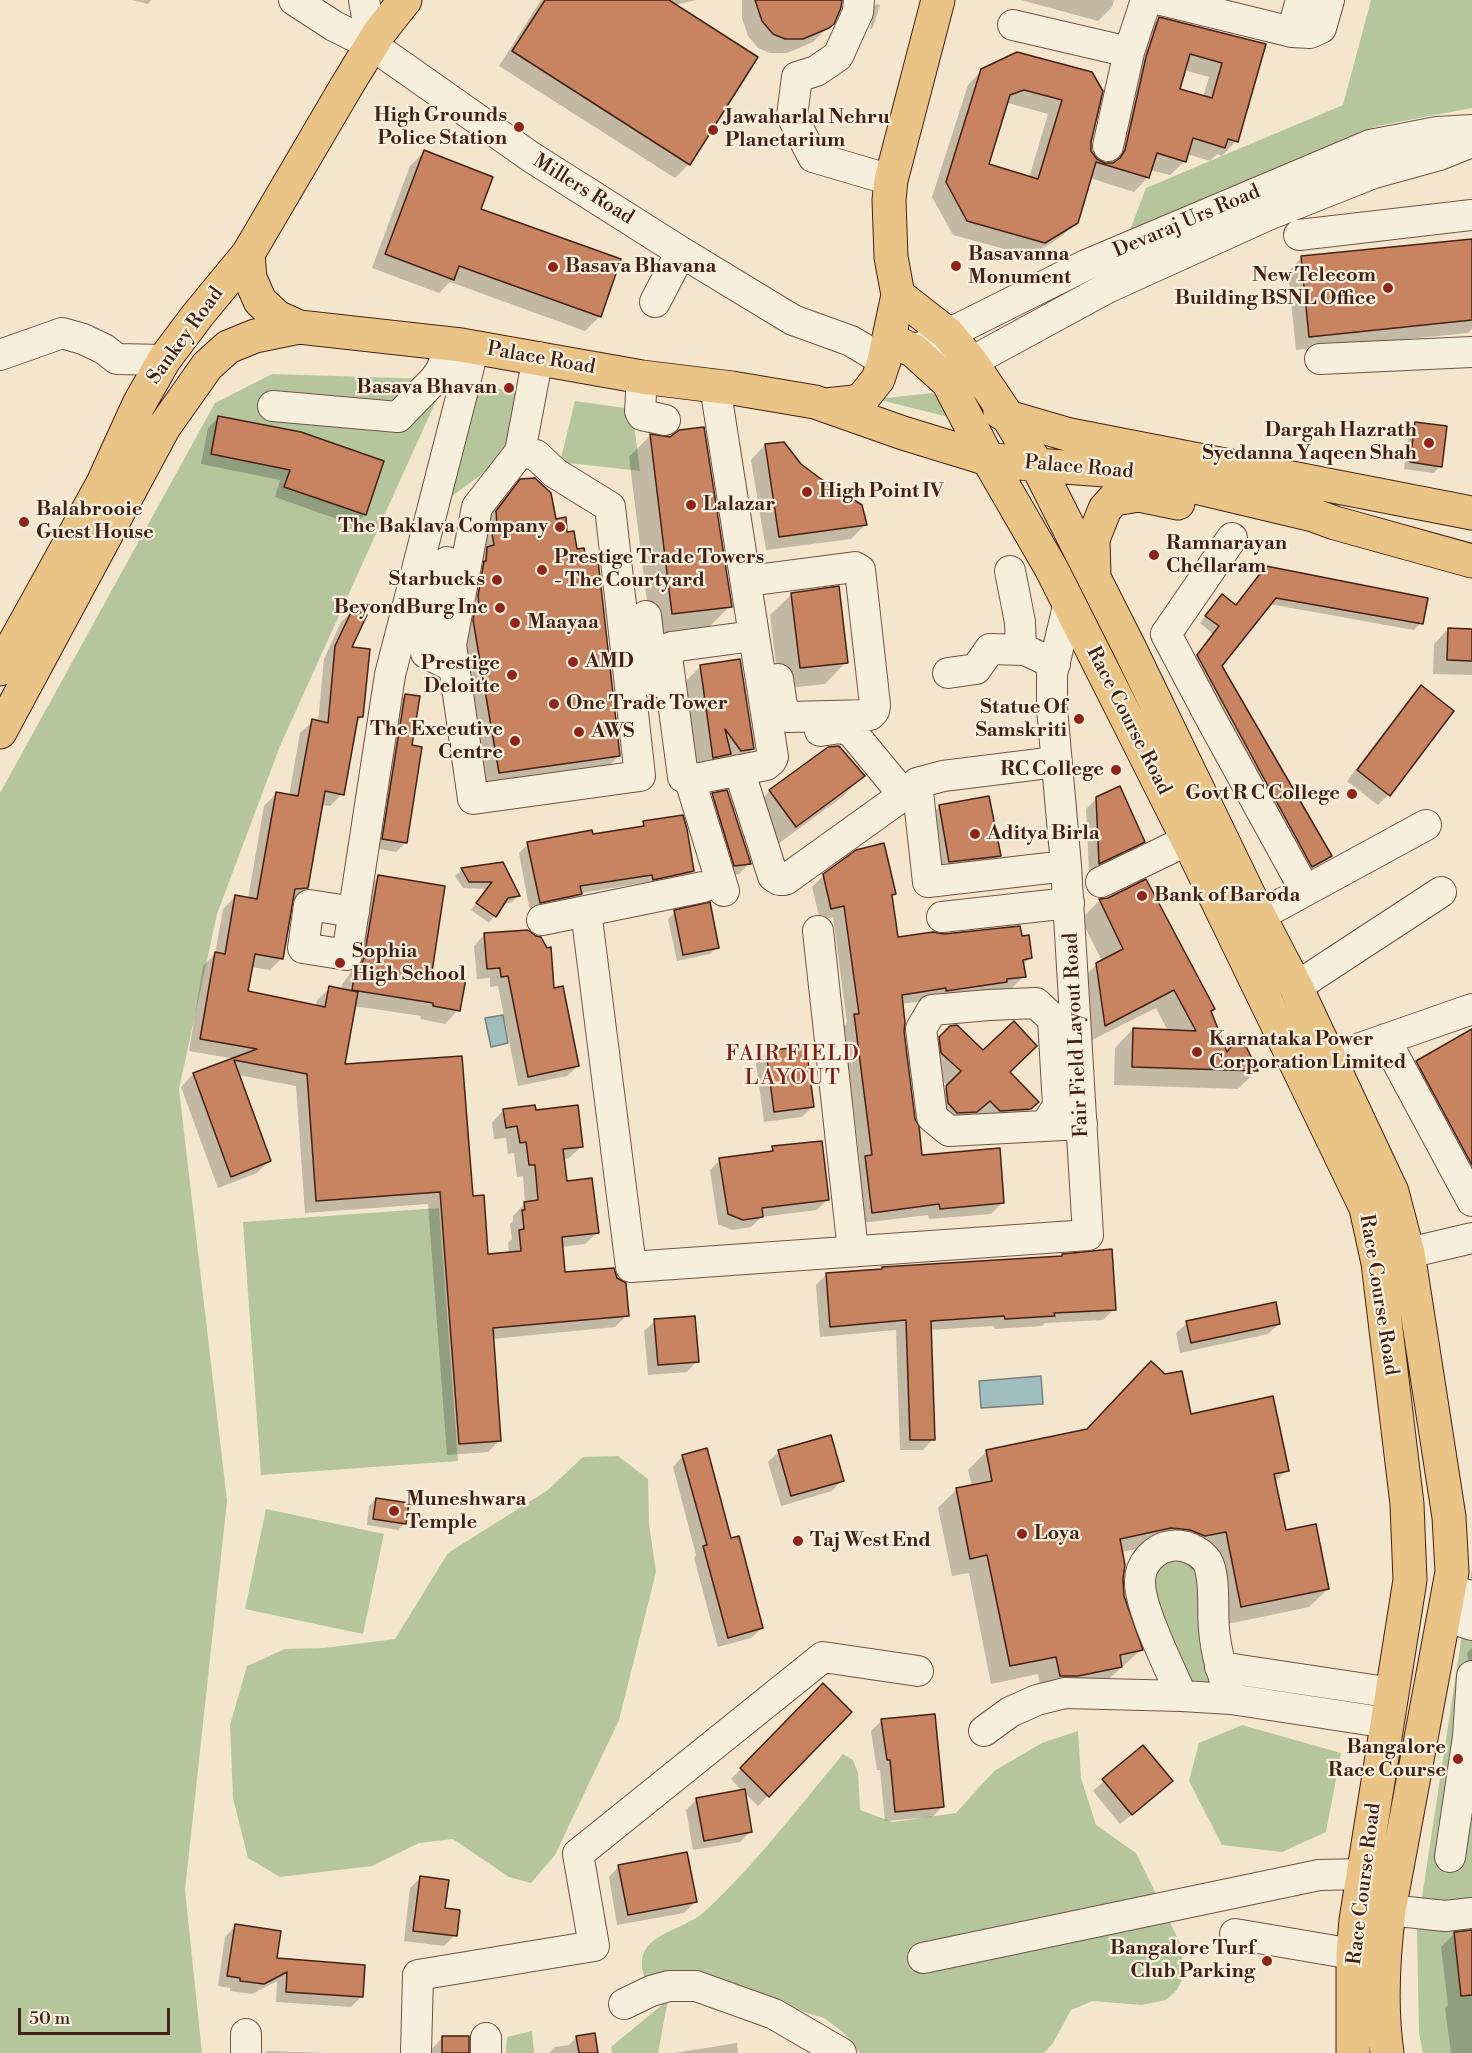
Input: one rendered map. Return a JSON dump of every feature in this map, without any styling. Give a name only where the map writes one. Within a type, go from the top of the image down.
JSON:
[{"type":"main road","name":"Sankey Road","points":[[0,669],[102,485],[139,404],[164,360],[248,254],[372,45],[405,0]]},
{"type":"main road","points":[[898,295],[891,257],[889,200],[891,180],[938,0]]},
{"type":"main road","points":[[248,254],[250,278],[260,301],[277,317],[300,327]]},
{"type":"main road","name":"Race Course Road","points":[[898,295],[948,334],[924,361]]},
{"type":"main road","name":"Palace Road","points":[[826,405],[854,402],[863,398],[878,379],[924,361],[898,295]]},
{"type":"main road","name":"Palace Road","points":[[255,336],[300,327],[463,346],[826,405],[903,434],[988,459],[1132,472],[1313,514],[1335,523],[1472,561]]},
{"type":"main road","name":"Sankey Road","points":[[0,732],[164,427],[207,366],[228,347],[255,336]]},
{"type":"main road","points":[[164,360],[207,366]]},
{"type":"main road","name":"Race Course Road","points":[[924,361],[1008,417],[1037,465],[1296,987],[1392,1192],[1409,1261],[1449,1517],[1452,1572],[1459,1607],[1389,1910],[1383,1958],[1383,2024],[1387,2053]]},
{"type":"main road","name":"Race Course Road","points":[[924,361],[988,459],[1069,602],[1188,840],[1366,1208],[1378,1263],[1407,1504],[1410,1580],[1353,1954],[1353,2053]]},
{"type":"main road","name":"Palace Road","points":[[1008,417],[1071,435],[1472,513]]},
{"type":"main road","name":"Palace Road","points":[[1094,577],[1093,539],[1106,509],[1114,499],[1139,495],[1308,530],[1335,523]]},
{"type":"street","name":"Millers Road","points":[[294,0],[334,26],[372,45],[531,157],[793,320],[850,341],[924,361]]},
{"type":"street","points":[[364,0],[372,45]]},
{"type":"street","points":[[859,0],[858,12],[838,56],[816,71],[797,77],[792,116],[813,157],[891,180]]},
{"type":"street","points":[[1108,146],[1129,52],[1146,0]]},
{"type":"street","points":[[1161,0],[1292,32],[1310,33],[1321,28],[1329,0]]},
{"type":"street","points":[[1292,32],[1302,0]]},
{"type":"street","points":[[1013,25],[1129,52]]},
{"type":"street","name":"Devaraj Urs Road","points":[[948,334],[1086,265],[1370,145],[1437,132],[1472,130]]},
{"type":"street","name":"Devaraj Urs Road","points":[[924,361],[1107,288],[1268,215],[1374,173],[1439,155],[1472,141]]},
{"type":"street","points":[[1299,235],[1472,215]]},
{"type":"street","points":[[655,302],[681,252]]},
{"type":"street","points":[[0,355],[62,333],[83,339],[117,358],[164,360]]},
{"type":"street","points":[[273,406],[398,417],[463,346]]},
{"type":"street","points":[[354,912],[390,675],[463,346]]},
{"type":"street","points":[[1320,359],[1472,352]]},
{"type":"street","points":[[528,453],[555,473],[610,507],[640,776],[473,799],[451,645],[477,507],[528,453],[548,359]]},
{"type":"street","points":[[642,376],[640,411],[642,415],[665,420]]},
{"type":"street","points":[[723,387],[763,579],[783,712],[787,717],[870,715],[875,705],[860,570],[855,567],[763,579]]},
{"type":"street","points":[[723,387],[753,636],[773,757],[766,765],[690,780],[683,777],[668,650],[671,647],[753,636]]},
{"type":"street","points":[[455,668],[426,653],[459,515]]},
{"type":"street","points":[[1232,538],[1167,634],[1305,890]]},
{"type":"street","points":[[1010,571],[1020,622],[1021,649]]},
{"type":"street","name":"Fair Field Layout Road","points":[[586,912],[631,1266],[1088,1235],[1069,903],[1052,708],[1052,674],[1069,602]]},
{"type":"street","points":[[634,734],[658,710],[646,616]]},
{"type":"street","points":[[948,673],[975,669],[990,649],[1021,649],[1055,664]]},
{"type":"street","points":[[739,770],[773,876],[779,880],[785,880],[898,798],[900,793],[898,788],[851,731],[846,728],[770,740]]},
{"type":"street","points":[[1056,762],[943,776],[917,783],[928,882],[1066,866]]},
{"type":"street","points":[[542,920],[713,889],[690,780]]},
{"type":"street","points":[[1259,916],[1426,825]]},
{"type":"street","points":[[1101,882],[1188,840]]},
{"type":"street","points":[[1296,987],[1441,892]]},
{"type":"street","points":[[942,917],[1069,903]]},
{"type":"street","points":[[818,931],[853,1251]]},
{"type":"street","points":[[1045,1126],[1058,1106],[1053,1019],[1036,1003],[932,1010],[921,1029],[932,1117],[949,1131],[1045,1126],[1082,1124]]},
{"type":"street","points":[[1331,1060],[1472,1009]]},
{"type":"street","points":[[1385,1039],[1472,1201]]},
{"type":"street","points":[[1409,1261],[1472,1238]]},
{"type":"street","points":[[1409,1261],[1472,1256]]},
{"type":"street","points":[[1182,1696],[1147,1615],[1139,1582],[1145,1563],[1161,1549],[1170,1546],[1190,1548],[1207,1561],[1211,1570],[1214,1629],[1220,1667],[1231,1699]]},
{"type":"street","points":[[425,2050],[417,1992],[418,1975],[594,1946],[578,1854],[823,1658],[918,1671]]},
{"type":"street","points":[[1220,1667],[1340,1684],[1390,1708]]},
{"type":"street","points":[[1450,1857],[1468,1737],[1472,1676]]},
{"type":"street","points":[[1336,1715],[1340,1684]]},
{"type":"street","points":[[984,1731],[1010,1712],[1037,1700],[1065,1693],[1231,1699],[1336,1715],[1390,1708]]},
{"type":"street","points":[[922,1958],[1319,1875],[1364,1874]]},
{"type":"street","points":[[1389,1910],[1445,1916],[1472,1913]]},
{"type":"street","points":[[1235,1934],[1353,1954]]},
{"type":"street","points":[[624,2004],[651,1991],[669,1986],[696,1986],[774,2014],[841,2053]]},
{"type":"green space","points":[[1371,0],[1472,0],[1472,108],[1377,126],[1130,230],[1146,188],[1343,105]]},
{"type":"green space","points":[[272,374],[445,381],[280,746],[217,914],[179,1089],[227,1501],[185,1890],[202,2053],[0,2053],[0,793],[215,403]]},
{"type":"green space","points":[[478,386],[529,393],[501,460],[452,496]]},
{"type":"green space","points":[[933,393],[965,421],[876,399]]},
{"type":"green space","points":[[575,401],[632,409],[640,471],[560,462]]},
{"type":"green space","points":[[439,1208],[458,1461],[261,1475],[243,1222]]},
{"type":"green space","points":[[618,1456],[648,1479],[649,1524],[656,1572],[619,1720],[555,1855],[531,1883],[509,1877],[453,1839],[419,1843],[372,1866],[280,1877],[248,1858],[233,1798],[230,1725],[247,1666],[285,1649],[324,1648],[395,1639],[448,1553],[548,1490],[583,1457]]},
{"type":"green space","points":[[266,1509],[384,1534],[363,1634],[245,1609]]},
{"type":"green space","points":[[1166,1558],[1191,1560],[1201,1568],[1212,1687],[1189,1681],[1154,1606],[1154,1563]]},
{"type":"green space","name":"Bangalore Race Course","points":[[1472,1569],[1472,2053],[1423,2053],[1419,2033],[1417,1930]]},
{"type":"green space","points":[[1242,1725],[1341,1753],[1326,1832],[1282,1852],[1222,1845],[1189,1781],[1199,1743]]},
{"type":"green space","points":[[1078,1731],[1081,1778],[1096,1825],[1136,1853],[1181,1945],[1184,1976],[1177,1990],[1166,2000],[1142,2005],[1093,2001],[1071,2010],[1053,2043],[1044,2053],[860,2053],[843,2032],[824,2018],[715,1985],[645,1978],[642,1963],[644,1952],[651,1943],[694,1919],[723,1894],[776,1835],[843,1754],[853,1760],[858,1773],[860,1810],[893,1822],[956,1813],[994,1771],[1042,1743]]},
{"type":"green space","points":[[668,2000],[658,2053],[612,2053],[611,2047]]},
{"type":"green space","points":[[532,2031],[534,2053],[506,2053],[507,2037]]},
{"type":"water","points":[[503,1015],[508,1043],[491,1047],[485,1018]]},
{"type":"water","points":[[1041,1376],[1043,1404],[981,1408],[979,1381]]},
{"type":"building","points":[[545,0],[669,0],[758,57],[690,165],[512,51]]},
{"type":"building","points":[[755,0],[842,0],[834,24],[829,28],[803,39],[785,39],[773,34],[762,21]]},
{"type":"building","points":[[1159,17],[1266,44],[1238,142],[1228,139],[1225,148],[1193,138],[1186,162],[1157,153],[1149,178],[1096,162],[1078,223],[1045,243],[967,221],[946,182],[981,69],[1017,52],[1092,72],[1103,91],[1091,151],[1097,159],[1105,163],[1113,163],[1125,150],[1146,57]],"holes":[[[1190,54],[1222,63],[1212,98],[1180,89]],[[1024,90],[1062,100],[1038,179],[989,164],[1010,95]]]},
{"type":"building","points":[[424,150],[493,177],[481,209],[621,259],[601,317],[459,266],[454,280],[385,254]]},
{"type":"building","name":"New Telecom Building BSNL Office","points":[[1472,239],[1472,320],[1309,337],[1301,256]]},
{"type":"building","points":[[218,416],[301,432],[384,461],[366,515],[284,487],[290,470],[211,454]]},
{"type":"building","points":[[1415,422],[1447,426],[1442,467],[1410,462]]},
{"type":"building","name":"Lalazar","points":[[704,427],[732,607],[672,614],[650,434],[670,437],[679,430]]},
{"type":"building","name":"High Point IV","points":[[784,442],[801,464],[862,505],[867,525],[779,537],[765,444]]},
{"type":"building","points":[[535,478],[551,493],[556,519],[566,517],[567,532],[574,531],[577,549],[584,548],[586,562],[598,560],[620,756],[499,773],[473,620],[476,605],[479,605],[478,596],[487,547],[494,545],[491,527],[497,526],[496,511],[520,479]]},
{"type":"building","points":[[1266,566],[1428,598],[1423,624],[1276,598],[1222,666],[1332,856],[1312,867],[1197,655],[1219,626],[1205,616],[1222,594],[1236,605]]},
{"type":"building","points":[[839,586],[848,663],[800,668],[791,593]]},
{"type":"building","points":[[353,608],[367,615],[352,647],[370,649],[363,717],[358,717],[344,795],[325,791],[308,888],[295,889],[283,959],[255,954],[248,991],[325,1007],[329,986],[358,992],[345,1064],[462,1056],[473,1196],[484,1195],[488,1254],[521,1251],[519,1230],[524,1229],[522,1210],[525,1210],[524,1202],[538,1200],[535,1165],[529,1165],[526,1142],[520,1143],[517,1126],[506,1128],[503,1109],[535,1105],[536,1110],[578,1105],[583,1147],[563,1149],[567,1181],[592,1178],[599,1233],[562,1237],[565,1272],[614,1268],[617,1278],[626,1283],[629,1316],[493,1328],[501,1441],[459,1444],[440,1192],[316,1201],[307,1074],[234,1060],[271,1161],[231,1177],[193,1073],[257,1049],[200,1039],[215,952],[225,954],[235,895],[257,899],[276,792],[298,796],[312,719],[328,723],[335,646]]},
{"type":"building","points":[[1448,628],[1472,629],[1472,661],[1447,660]]},
{"type":"building","points":[[740,659],[754,749],[741,751],[725,729],[731,754],[713,758],[700,665]]},
{"type":"building","points":[[1421,685],[1454,711],[1390,796],[1357,770]]},
{"type":"building","points":[[405,694],[420,696],[412,745],[422,747],[407,843],[382,839]]},
{"type":"building","points":[[839,746],[865,776],[796,827],[769,790],[828,747]]},
{"type":"building","points":[[1120,786],[1145,842],[1099,864],[1096,797]]},
{"type":"building","points":[[727,790],[751,864],[734,866],[712,793]]},
{"type":"building","points":[[989,796],[1001,856],[949,862],[939,805]]},
{"type":"building","points":[[683,815],[694,871],[653,880],[652,875],[580,886],[582,894],[540,903],[527,842],[592,830],[593,834],[644,826],[643,821]]},
{"type":"building","points":[[884,843],[896,894],[892,895],[898,937],[933,932],[944,934],[1020,926],[1022,936],[1029,935],[1032,958],[1023,960],[1026,977],[946,991],[946,988],[902,995],[915,1119],[919,1126],[922,1155],[1000,1148],[1004,1203],[940,1209],[939,1204],[872,1213],[865,1156],[872,1155],[854,1014],[859,1014],[844,906],[831,909],[823,874],[856,850]]},
{"type":"building","points":[[503,862],[520,896],[508,898],[496,917],[476,903],[492,882],[469,882],[461,868]]},
{"type":"building","points":[[378,875],[445,886],[432,972],[466,978],[460,1011],[433,1006],[433,1003],[352,990],[355,970],[364,958]]},
{"type":"building","points":[[1146,879],[1215,1009],[1211,1011],[1227,1052],[1240,1034],[1258,1071],[1132,1067],[1133,1028],[1196,1031],[1174,990],[1105,1026],[1096,963],[1123,949],[1099,899],[1108,898]]},
{"type":"building","points":[[710,902],[719,948],[683,955],[674,910]]},
{"type":"building","points":[[528,930],[541,937],[547,948],[551,947],[554,988],[563,986],[579,1066],[528,1077],[508,976],[501,977],[500,968],[487,969],[484,933]]},
{"type":"building","points":[[1014,1021],[1037,1046],[1010,1072],[1039,1102],[1031,1109],[1000,1111],[990,1101],[977,1112],[957,1113],[948,1103],[946,1086],[961,1071],[941,1053],[939,1037],[950,1026],[957,1025],[983,1050]]},
{"type":"building","points":[[1472,1029],[1472,1165],[1416,1061]]},
{"type":"building","points":[[806,1046],[814,1107],[774,1112],[766,1051]]},
{"type":"building","points":[[822,1141],[829,1200],[762,1208],[763,1217],[743,1220],[728,1214],[719,1158],[773,1151],[772,1146]]},
{"type":"building","points":[[1112,1249],[1116,1310],[1054,1313],[1055,1316],[1005,1319],[1004,1316],[931,1321],[935,1440],[910,1440],[906,1320],[830,1327],[826,1273],[882,1269],[882,1267],[1062,1256],[1062,1254]]},
{"type":"building","points":[[1276,1302],[1280,1324],[1191,1343],[1186,1321]]},
{"type":"building","points":[[695,1316],[699,1362],[658,1365],[654,1319]]},
{"type":"building","points":[[1151,1361],[1165,1374],[1182,1371],[1191,1414],[1273,1396],[1289,1471],[1274,1474],[1286,1530],[1316,1524],[1329,1589],[1241,1607],[1226,1532],[1205,1536],[1190,1530],[1171,1528],[1120,1539],[1125,1565],[1124,1596],[1143,1650],[1120,1655],[1122,1667],[1078,1676],[1060,1676],[1056,1657],[1010,1666],[987,1555],[970,1559],[956,1488],[992,1481],[986,1450],[1087,1429]]},
{"type":"building","points":[[831,1435],[844,1481],[791,1496],[778,1450]]},
{"type":"building","points":[[707,1448],[731,1538],[739,1536],[763,1628],[728,1638],[703,1546],[707,1545],[682,1455]]},
{"type":"building","points":[[376,1498],[409,1503],[406,1524],[373,1519]]},
{"type":"building","points":[[823,1683],[852,1712],[769,1797],[740,1768]]},
{"type":"building","points":[[935,1714],[944,1807],[895,1812],[890,1760],[887,1760],[881,1719]]},
{"type":"building","points":[[1143,1745],[1173,1781],[1132,1815],[1102,1779]]},
{"type":"building","points":[[745,1789],[752,1832],[704,1841],[696,1798]]},
{"type":"building","points":[[687,1852],[697,1902],[628,1915],[618,1865]]},
{"type":"building","points":[[420,1876],[449,1880],[445,1908],[460,1910],[457,1936],[413,1931]]},
{"type":"building","points":[[235,1924],[281,1931],[277,1958],[365,1965],[363,1997],[286,1992],[287,1972],[264,1984],[240,1981],[240,1978],[227,1976]]},
{"type":"building","points":[[1472,1930],[1472,1995],[1461,1996],[1454,1932]]},
{"type":"building","points":[[595,2033],[598,2053],[579,2053],[576,2036]]},
{"type":"building","points":[[442,2036],[469,2036],[469,2053],[442,2053]]},
{"type":"place","name":"High Grounds Police Station","points":[[519,127]]},
{"type":"place","name":"Jawaharlal Nehru Planetarium","points":[[713,130]]},
{"type":"place","name":"Basavanna Monument","points":[[956,266]]},
{"type":"place","name":"Basava Bhavana","points":[[553,267]]},
{"type":"place","name":"New Telecom Building BSNL Office","points":[[1388,288]]},
{"type":"place","name":"Basava Bhavan","points":[[509,388]]},
{"type":"place","name":"Dargah Hazrath Syedanna Yaqeen Shah","points":[[1429,443]]},
{"type":"place","name":"High Point IV","points":[[807,492]]},
{"type":"place","name":"Lalazar","points":[[691,505]]},
{"type":"place","name":"Balabrooie Guest House","points":[[24,522]]},
{"type":"place","name":"The Baklava Company","points":[[560,527]]},
{"type":"place","name":"Ramnarayan Chellaram","points":[[1154,555]]},
{"type":"place","name":"Prestige Trade Towers - The Courtyard","points":[[542,570]]},
{"type":"place","name":"Starbucks","points":[[497,580]]},
{"type":"place","name":"BeyondBurg Inc","points":[[500,608]]},
{"type":"place","name":"Maayaa","points":[[515,623]]},
{"type":"place","name":"AMD","points":[[573,662]]},
{"type":"place","name":"Prestige Deloitte","points":[[512,675]]},
{"type":"place","name":"One Trade Tower","points":[[554,704]]},
{"type":"place","name":"Statue Of Samskriti","points":[[1079,719]]},
{"type":"place","name":"AWS","points":[[579,732]]},
{"type":"place","name":"The Executive Centre","points":[[515,741]]},
{"type":"place","name":"RC College","points":[[1116,770]]},
{"type":"place","name":"Govt R C College","points":[[1352,794]]},
{"type":"place","name":"Aditya Birla","points":[[975,834]]},
{"type":"place","name":"Bank of Baroda","points":[[1142,896]]},
{"type":"place","name":"Sophia High School","points":[[340,963]]},
{"type":"place","name":"Karnataka Power Corporation Limited","points":[[1197,1052]]},
{"type":"place","name":"Muneshwara Temple","points":[[394,1511]]},
{"type":"place","name":"Loya","points":[[1022,1534]]},
{"type":"place","name":"Taj West End","points":[[798,1541]]},
{"type":"place","name":"Bangalore Race Course","points":[[1458,1759]]},
{"type":"place","name":"Bangalore Turf Club Parking","points":[[1267,1961]]},
{"type":"district","name":"FAIR FIELD LAYOUT","points":[[793,1067]]}]
